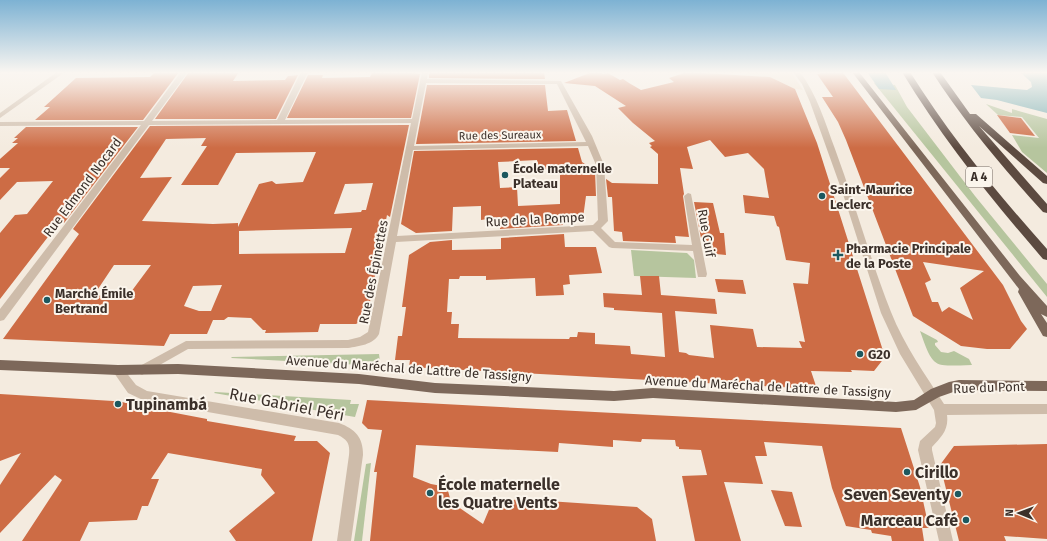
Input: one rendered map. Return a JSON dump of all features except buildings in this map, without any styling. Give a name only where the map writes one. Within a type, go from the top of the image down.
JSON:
[{"type":"highway","name":"A 4","points":[[921,97],[972,169],[1047,256]]},
{"type":"highway","name":"A 4","points":[[954,99],[1007,166],[1047,210]]},
{"type":"highway","points":[[954,99],[1047,180]]},
{"type":"main road","points":[[875,97],[1016,279],[1047,312]]},
{"type":"main road","points":[[1016,279],[1047,333]]},
{"type":"main road","name":"Avenue du Maréchal de Lattre de Tassigny","points":[[0,365],[118,370],[178,369],[358,379],[442,388],[614,396],[653,393],[716,398],[896,407],[916,405],[932,395]]},
{"type":"main road","name":"Rue du Pont","points":[[932,395],[949,387],[959,386],[1047,386]]},
{"type":"street","points":[[0,116],[26,97]]},
{"type":"street","name":"Rue Edmond Nocard","points":[[0,317],[166,97]]},
{"type":"street","points":[[280,122],[292,97]]},
{"type":"street","name":"Rue des Épinettes","points":[[142,370],[186,344],[348,344],[363,341],[374,334],[420,97]]},
{"type":"street","points":[[567,97],[588,136],[600,165],[602,221],[595,228]]},
{"type":"street","points":[[812,97],[847,194],[886,313],[904,351],[940,409],[942,423],[940,430],[926,445],[925,450],[946,541]]},
{"type":"street","points":[[0,124],[415,121]]},
{"type":"street","name":"Rue des Sureaux","points":[[411,148],[591,144]]},
{"type":"street","name":"Rue Cuif","points":[[688,196],[702,274]]},
{"type":"street","name":"Rue de la Pompe","points":[[393,239],[595,228],[612,245],[697,248]]},
{"type":"street","name":"Rue Gabriel Péri","points":[[118,370],[132,389],[145,396],[339,429],[350,434],[354,438],[357,446],[344,541]]},
{"type":"street","name":"Rue du Pont","points":[[940,409],[1047,409]]},
{"type":"green space","points":[[886,97],[902,97],[907,107],[975,196],[1047,284],[1047,297]]},
{"type":"green space","points":[[986,104],[1012,113],[1012,109],[1047,119],[1047,173],[1022,152],[1012,135],[1039,138],[1022,117],[998,115]]},
{"type":"green space","points":[[631,250],[687,253],[694,260],[696,278],[634,276]]},
{"type":"green space","points":[[920,331],[937,340],[938,342],[935,343],[935,345],[941,352],[948,353],[954,351],[969,359],[972,365],[949,366],[937,363],[932,359]]},
{"type":"green space","points":[[379,354],[380,362],[363,361],[362,365],[231,358],[232,357]]},
{"type":"green space","points":[[214,393],[351,400],[350,404],[359,404],[355,417]]},
{"type":"green space","points":[[371,463],[362,541],[354,541],[366,464]]},
{"type":"water","points":[[1047,97],[1047,113],[997,100],[981,98]]},
{"type":"place","name":"École maternelle Plateau","points":[[505,175]]},
{"type":"place","name":"Saint-Maurice Leclerc","points":[[822,196]]},
{"type":"place","name":"Pharmacie Principale de la Poste","points":[[838,255]]},
{"type":"place","name":"Marché Émile Bertrand","points":[[47,300]]},
{"type":"place","name":"G20","points":[[860,354]]},
{"type":"place","name":"Tupinambá","points":[[118,404]]},
{"type":"place","name":"Cirillo","points":[[907,472]]},
{"type":"place","name":"École maternelle les Quatre Vents","points":[[430,493]]},
{"type":"place","name":"Seven Seventy","points":[[958,494]]},
{"type":"place","name":"Marceau Café","points":[[966,520]]}]
